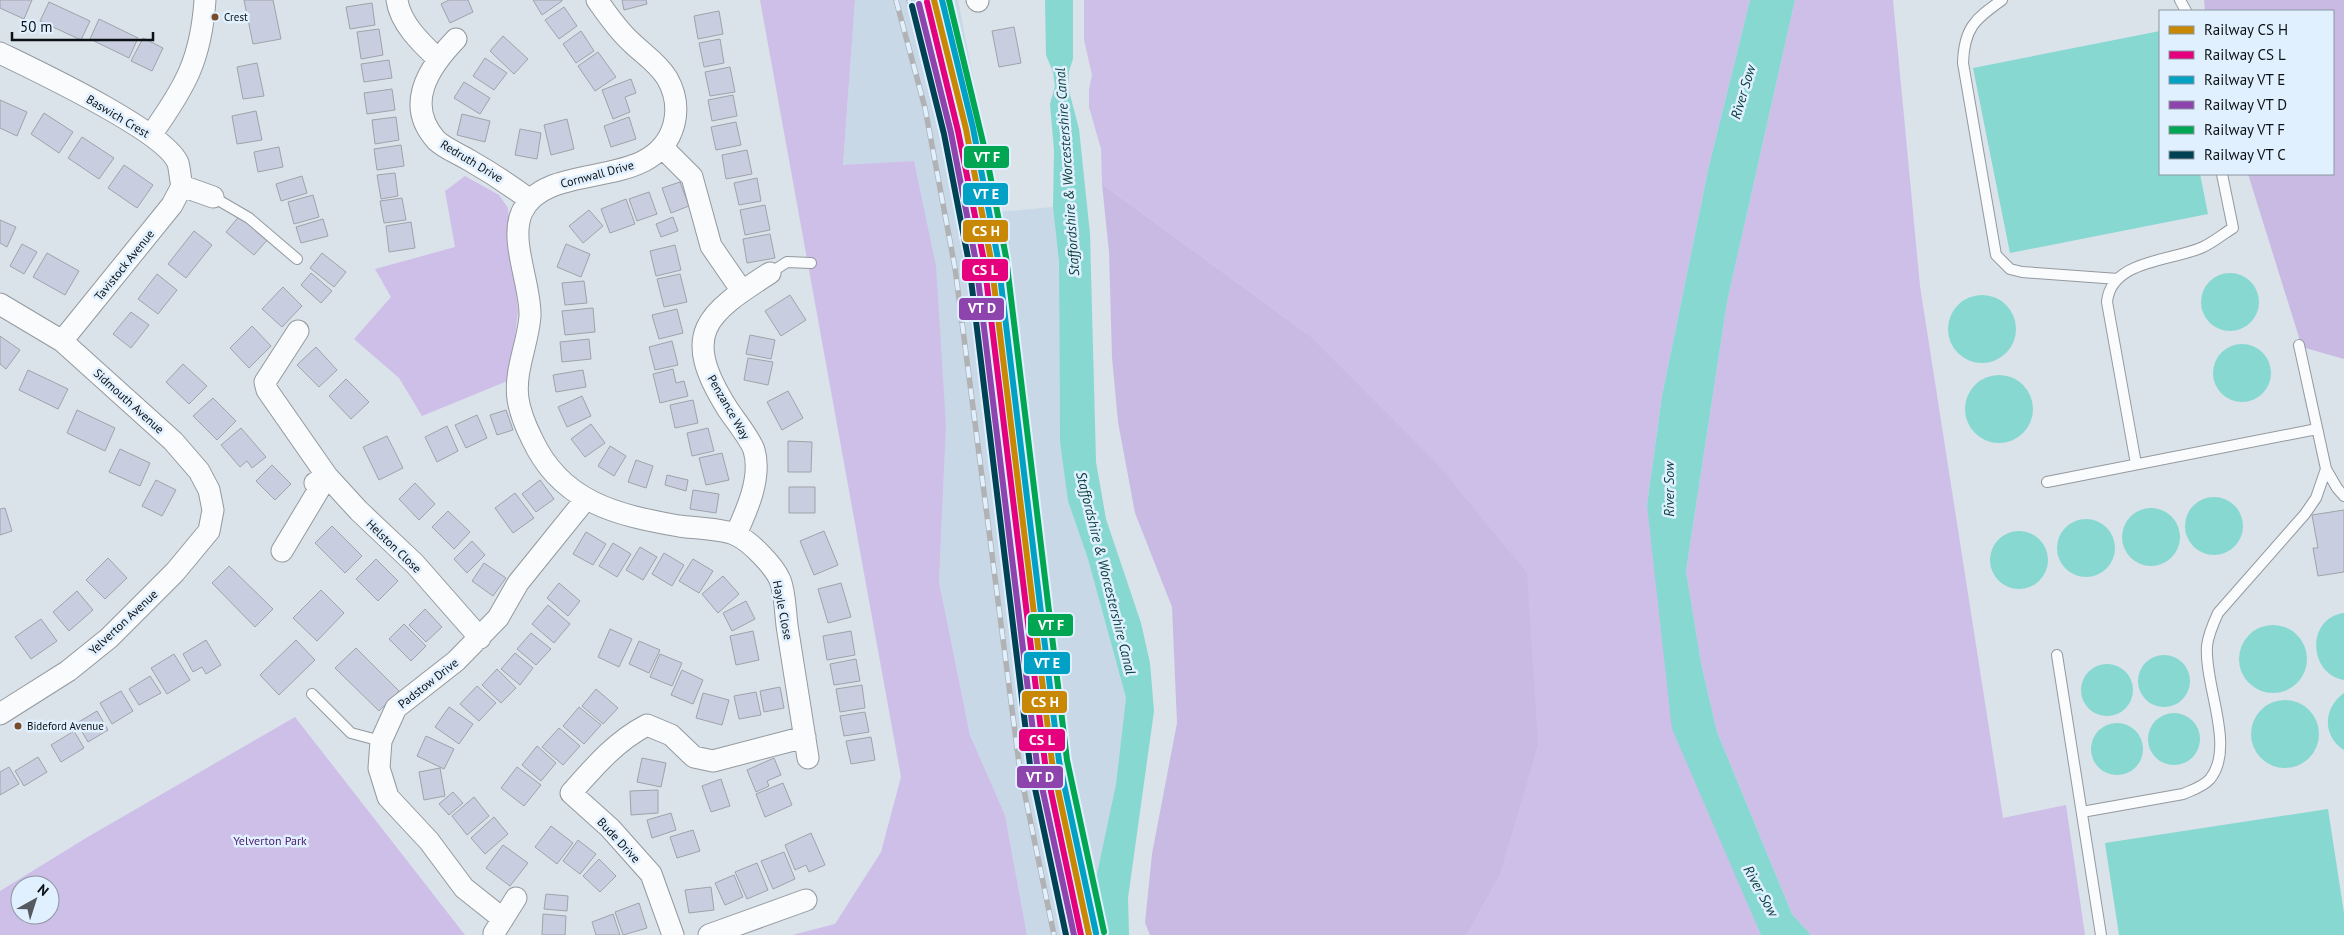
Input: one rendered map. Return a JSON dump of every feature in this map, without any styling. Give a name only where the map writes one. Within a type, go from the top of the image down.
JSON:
[{"type":"street","points":[[151,135],[186,82],[197,53],[204,24],[206,0]]},
{"type":"street","points":[[397,0],[398,7],[415,36],[437,58]]},
{"type":"street","name":"Cornwall Drive","points":[[530,200],[555,185],[630,167],[648,159],[662,147],[671,135],[675,120],[676,100],[668,79],[654,60],[630,42],[597,0]]},
{"type":"street","name":"Redruth Drive","points":[[456,39],[437,58],[426,80],[420,98],[422,117],[437,140],[504,180],[530,200]]},
{"type":"street","name":"Baswich Crest","points":[[0,53],[86,97],[151,135],[178,163],[182,186]]},
{"type":"street","points":[[662,147],[692,177],[711,246],[742,291]]},
{"type":"street","points":[[182,186],[213,197]]},
{"type":"street","name":"Tavistock Avenue","points":[[62,341],[172,205],[182,186]]},
{"type":"street","points":[[530,200],[522,212],[518,229],[530,316],[518,373],[518,399],[526,426],[540,458],[559,480],[585,500],[630,517],[736,534]]},
{"type":"street","name":"Penzance Way","points":[[736,534],[750,503],[755,476],[754,450],[716,390],[705,364],[702,347],[706,328],[717,311],[742,291],[770,273]]},
{"type":"street","name":"Sidmouth Avenue","points":[[0,304],[62,341],[173,440],[199,471],[209,490],[213,510],[209,532]]},
{"type":"street","name":"Helston Close","points":[[298,331],[265,382],[267,390],[327,476],[358,511],[415,564],[480,638]]},
{"type":"street","points":[[303,492],[327,476]]},
{"type":"street","points":[[282,550],[327,476]]},
{"type":"street","name":"Padstow Drive","points":[[516,898],[498,926],[464,888],[429,841],[388,797],[379,768],[381,741],[396,708],[456,661],[480,638],[498,618],[518,583],[585,500]]},
{"type":"street","name":"Yelverton Avenue","points":[[0,714],[68,671],[109,638],[175,572],[209,532]]},
{"type":"street","name":"Hayle Close","points":[[736,534],[760,554],[780,579],[808,758]]},
{"type":"street","name":"Bude Drive","points":[[673,935],[650,874],[610,828],[571,793],[601,760],[631,734],[647,725],[671,735],[694,757],[713,761],[805,737]]},
{"type":"street","points":[[709,935],[806,900]]},
{"type":"lane","points":[[2002,0],[1981,15],[1968,30],[1964,44],[1963,63],[1996,255],[2010,269],[2022,272],[2118,279]]},
{"type":"lane","points":[[2136,464],[2107,302],[2108,291],[2118,279],[2142,265],[2163,257],[2204,247],[2233,228],[2222,175]]},
{"type":"lane","points":[[213,197],[249,218],[297,259]]},
{"type":"lane","points":[[770,273],[787,262],[811,263]]},
{"type":"lane","points":[[2299,345],[2326,469],[2344,496]]},
{"type":"lane","points":[[2047,482],[2317,429]]},
{"type":"lane","points":[[2082,812],[2183,794],[2209,779],[2216,766],[2221,747],[2208,667],[2207,647],[2210,631],[2218,613],[2306,514],[2316,498],[2326,469]]},
{"type":"lane","points":[[2057,655],[2101,935]]},
{"type":"lane","points":[[312,694],[351,733],[381,741]]},
{"type":"shaded area","points":[[855,0],[958,0],[999,212],[1053,207],[1059,262],[1060,442],[1068,501],[1088,559],[1126,698],[1116,784],[1091,902],[1096,935],[1027,935],[1005,815],[970,735],[939,582],[946,426],[914,162],[843,166]]},
{"type":"shaded area","points":[[2204,0],[2344,0],[2344,359],[2302,347],[2248,175],[2334,175],[2334,10],[2205,10]]},
{"type":"shaded area","points":[[1102,184],[1309,335],[1439,466],[1527,573],[1538,745],[1499,877],[1467,935],[1150,935],[1145,923],[1152,854],[1177,723],[1172,607],[1135,513],[1118,422],[1112,357],[1109,252]]},
{"type":"green space","points":[[760,0],[855,0],[843,165],[914,161],[936,266],[946,426],[939,582],[970,735],[1005,815],[1027,935],[792,935],[835,924],[881,852],[901,777]]},
{"type":"green space","points":[[1084,0],[1750,0],[1709,166],[1662,396],[1647,505],[1734,870],[1761,935],[1467,935],[1499,877],[1309,335],[1102,184],[1101,149],[1089,107],[1089,90],[1092,75],[1084,40]]},
{"type":"green space","points":[[1795,0],[1893,0],[1920,286],[2003,818],[2066,805],[2085,935],[1811,935],[1792,914],[1717,732],[1701,663],[1686,571],[1727,302]]},
{"type":"green space","points":[[465,176],[499,195],[508,208],[518,311],[510,380],[422,416],[399,378],[354,339],[391,297],[375,269],[455,247],[445,191]]},
{"type":"green space","name":"Yelverton Park","points":[[295,717],[465,935],[0,935],[0,891],[10,885],[10,925],[60,925],[60,875],[26,875],[86,838]]},
{"type":"water","name":"Staffordshire & Worcestershire Canal","points":[[1045,0],[1073,0],[1073,59],[1069,71],[1068,87],[1079,129],[1090,234],[1096,462],[1106,519],[1141,623],[1150,663],[1154,711],[1128,898],[1129,935],[1097,935],[1091,902],[1116,784],[1126,698],[1088,559],[1068,501],[1060,442],[1059,262],[1053,207],[1054,150],[1050,104],[1055,86],[1053,72],[1046,55]]},
{"type":"water","name":"River Sow","points":[[1750,0],[1795,0],[1727,302],[1686,571],[1701,663],[1717,732],[1792,914],[1811,935],[1761,935],[1672,729],[1647,505],[1662,396],[1709,166]]},
{"type":"water","points":[[2159,31],[2159,175],[2200,175],[2208,214],[2010,253],[1973,68]]},
{"type":"water","points":[[2230,273],[2241,275],[2254,286],[2259,302],[2257,313],[2246,326],[2230,331],[2219,329],[2206,318],[2201,302],[2203,291],[2214,278]]},
{"type":"water","points":[[1989,295],[2001,301],[2010,310],[2016,322],[2014,342],[2006,353],[1989,363],[1975,363],[1958,353],[1950,342],[1948,322],[1958,305],[1969,297]]},
{"type":"water","points":[[2242,344],[2253,346],[2266,357],[2271,373],[2269,384],[2258,397],[2242,402],[2231,400],[2218,389],[2213,373],[2215,362],[2226,349]]},
{"type":"water","points":[[2006,375],[2018,381],[2027,390],[2033,402],[2031,422],[2023,433],[2006,443],[1992,443],[1975,433],[1967,422],[1965,402],[1975,385],[1986,377]]},
{"type":"water","points":[[2214,497],[2225,499],[2238,510],[2243,526],[2241,537],[2230,550],[2214,555],[2203,553],[2190,542],[2185,526],[2187,515],[2198,502]]},
{"type":"water","points":[[2151,508],[2162,510],[2175,521],[2180,537],[2178,548],[2167,561],[2151,566],[2140,564],[2127,553],[2122,537],[2124,526],[2135,513]]},
{"type":"water","points":[[2086,519],[2097,521],[2110,532],[2115,548],[2113,559],[2102,572],[2086,577],[2075,575],[2062,564],[2057,548],[2059,537],[2070,524]]},
{"type":"water","points":[[2019,531],[2030,533],[2043,544],[2048,560],[2046,571],[2035,584],[2019,589],[2008,587],[1995,576],[1990,560],[1992,549],[2003,536]]},
{"type":"water","points":[[2344,613],[2344,680],[2332,676],[2323,668],[2316,646],[2318,635],[2323,625],[2332,617]]},
{"type":"water","points":[[2280,625],[2292,631],[2301,640],[2307,652],[2305,672],[2297,683],[2280,693],[2266,693],[2249,683],[2241,672],[2239,652],[2249,635],[2260,627]]},
{"type":"water","points":[[2164,655],[2178,659],[2186,667],[2190,681],[2186,695],[2178,703],[2164,707],[2150,703],[2142,695],[2138,681],[2142,667],[2150,659]]},
{"type":"water","points":[[2107,664],[2121,668],[2129,676],[2133,690],[2129,704],[2121,712],[2107,716],[2093,712],[2085,704],[2081,690],[2085,676],[2093,668]]},
{"type":"water","points":[[2344,693],[2344,750],[2332,737],[2328,722],[2332,706]]},
{"type":"water","points":[[2292,700],[2304,706],[2313,715],[2319,727],[2317,747],[2309,758],[2292,768],[2278,768],[2261,758],[2253,747],[2251,727],[2261,710],[2272,702]]},
{"type":"water","points":[[2174,713],[2188,717],[2196,725],[2200,739],[2196,753],[2188,761],[2174,765],[2160,761],[2152,753],[2148,739],[2152,725],[2160,717]]},
{"type":"water","points":[[2117,723],[2131,727],[2139,735],[2143,749],[2139,763],[2131,771],[2117,775],[2103,771],[2095,763],[2091,749],[2095,735],[2103,727]]},
{"type":"water","points":[[2328,809],[2344,913],[2344,935],[2119,935],[2105,843]]},
{"type":"building","points":[[0,0],[32,0],[24,19],[0,8]]},
{"type":"building","points":[[244,0],[273,0],[281,39],[253,44]]},
{"type":"building","points":[[449,0],[468,0],[473,12],[450,23],[441,4]]},
{"type":"building","points":[[533,0],[562,0],[562,1],[542,15]]},
{"type":"building","points":[[622,0],[646,0],[647,4],[624,10]]},
{"type":"building","points":[[49,2],[90,21],[81,40],[40,21]]},
{"type":"building","points":[[372,3],[375,25],[350,29],[346,7]]},
{"type":"building","points":[[564,7],[577,26],[559,39],[545,20]]},
{"type":"building","points":[[719,11],[723,34],[698,39],[694,16]]},
{"type":"building","points":[[99,19],[138,38],[129,58],[90,39]]},
{"type":"building","points":[[1014,27],[1021,63],[999,67],[992,31]]},
{"type":"building","points":[[379,29],[383,55],[361,59],[357,32]]},
{"type":"building","points":[[581,31],[594,51],[576,63],[563,44]]},
{"type":"building","points":[[503,36],[528,59],[514,74],[490,51]]},
{"type":"building","points":[[143,38],[163,48],[152,71],[131,61]]},
{"type":"building","points":[[720,39],[724,63],[704,67],[699,43]]},
{"type":"building","points":[[598,52],[616,77],[595,91],[578,66]]},
{"type":"building","points":[[485,58],[507,73],[494,90],[473,76]]},
{"type":"building","points":[[389,60],[392,78],[364,82],[361,64]]},
{"type":"building","points":[[257,63],[264,96],[243,99],[237,67]]},
{"type":"building","points":[[730,67],[735,92],[710,96],[705,72]]},
{"type":"building","points":[[631,79],[636,93],[625,97],[630,112],[613,119],[602,90]]},
{"type":"building","points":[[464,82],[490,98],[480,114],[454,98]]},
{"type":"building","points":[[392,89],[395,110],[367,114],[364,93]]},
{"type":"building","points":[[733,95],[737,116],[712,121],[708,100]]},
{"type":"building","points":[[0,100],[27,112],[17,136],[0,128]]},
{"type":"building","points":[[256,111],[262,140],[237,144],[232,116]]},
{"type":"building","points":[[44,113],[73,132],[59,153],[31,134]]},
{"type":"building","points":[[462,114],[490,121],[485,142],[457,135]]},
{"type":"building","points":[[396,117],[399,140],[375,144],[372,120]]},
{"type":"building","points":[[629,117],[636,139],[611,147],[604,126]]},
{"type":"building","points":[[567,119],[574,149],[551,155],[544,125]]},
{"type":"building","points":[[736,122],[741,145],[716,150],[711,127]]},
{"type":"building","points":[[520,129],[541,133],[537,159],[515,155]]},
{"type":"building","points":[[82,137],[114,158],[99,179],[68,158]]},
{"type":"building","points":[[401,145],[404,166],[377,170],[374,149]]},
{"type":"building","points":[[279,147],[283,167],[258,172],[254,152]]},
{"type":"building","points":[[747,150],[752,174],[726,179],[722,155]]},
{"type":"building","points":[[124,165],[153,185],[137,208],[108,188]]},
{"type":"building","points":[[395,173],[398,196],[381,199],[377,175]]},
{"type":"building","points":[[302,176],[307,193],[281,201],[276,184]]},
{"type":"building","points":[[757,178],[761,201],[739,205],[734,183]]},
{"type":"building","points":[[680,182],[689,206],[671,213],[662,188]]},
{"type":"building","points":[[649,192],[657,214],[637,221],[629,199]]},
{"type":"building","points":[[313,195],[319,217],[294,224],[288,202]]},
{"type":"building","points":[[402,198],[406,220],[384,223],[380,201]]},
{"type":"building","points":[[626,199],[635,224],[610,233],[601,209]]},
{"type":"building","points":[[765,205],[770,230],[745,235],[740,210]]},
{"type":"building","points":[[589,210],[603,226],[583,243],[569,226]]},
{"type":"building","points":[[241,214],[269,238],[254,255],[226,232]]},
{"type":"building","points":[[673,217],[678,231],[661,237],[656,224]]},
{"type":"building","points":[[323,219],[328,236],[301,243],[296,227]]},
{"type":"building","points":[[0,220],[16,227],[7,247],[0,243]]},
{"type":"building","points":[[411,222],[415,248],[389,252],[386,226]]},
{"type":"building","points":[[194,231],[212,245],[186,278],[168,264]]},
{"type":"building","points":[[770,234],[775,258],[747,263],[743,239]]},
{"type":"building","points":[[22,244],[37,252],[24,274],[10,266]]},
{"type":"building","points":[[566,244],[590,254],[581,277],[557,267]]},
{"type":"building","points":[[675,245],[681,270],[656,276],[650,251]]},
{"type":"building","points":[[47,253],[79,271],[65,295],[33,277]]},
{"type":"building","points":[[322,253],[346,272],[334,287],[310,268]]},
{"type":"building","points":[[311,273],[332,291],[321,303],[301,285]]},
{"type":"building","points":[[157,274],[177,290],[158,314],[138,299]]},
{"type":"building","points":[[680,274],[687,302],[664,307],[657,279]]},
{"type":"building","points":[[584,281],[587,303],[565,305],[562,283]]},
{"type":"building","points":[[283,287],[302,306],[282,327],[262,309]]},
{"type":"building","points":[[790,295],[806,320],[781,336],[765,311]]},
{"type":"building","points":[[593,308],[595,332],[565,335],[562,311]]},
{"type":"building","points":[[677,309],[683,333],[659,339],[652,315]]},
{"type":"building","points":[[131,312],[149,325],[131,348],[113,334]]},
{"type":"building","points":[[252,326],[271,346],[249,368],[230,348]]},
{"type":"building","points":[[750,335],[775,340],[771,359],[746,354]]},
{"type":"building","points":[[0,336],[20,350],[6,369],[0,364]]},
{"type":"building","points":[[589,339],[591,359],[562,362],[560,342]]},
{"type":"building","points":[[672,341],[678,365],[655,370],[649,347]]},
{"type":"building","points":[[316,347],[337,370],[319,387],[297,365]]},
{"type":"building","points":[[748,358],[773,362],[768,385],[744,380]]},
{"type":"building","points":[[183,364],[207,386],[189,404],[166,382]]},
{"type":"building","points":[[673,369],[676,383],[684,381],[688,396],[660,403],[653,374]]},
{"type":"building","points":[[28,370],[68,389],[58,409],[19,390]]},
{"type":"building","points":[[583,370],[586,387],[556,392],[553,375]]},
{"type":"building","points":[[346,379],[369,402],[351,419],[329,396]]},
{"type":"building","points":[[788,391],[803,418],[782,430],[767,402]]},
{"type":"building","points":[[582,396],[591,416],[567,427],[558,407]]},
{"type":"building","points":[[213,398],[236,421],[217,440],[193,416]]},
{"type":"building","points":[[693,400],[698,423],[675,428],[670,405]]},
{"type":"building","points":[[77,410],[115,428],[105,451],[67,433]]},
{"type":"building","points":[[506,410],[513,430],[497,435],[490,415]]},
{"type":"building","points":[[477,415],[487,438],[466,448],[455,425]]},
{"type":"building","points":[[591,424],[605,443],[585,457],[571,439]]},
{"type":"building","points":[[447,426],[458,451],[437,462],[425,437]]},
{"type":"building","points":[[241,428],[266,457],[252,468],[247,461],[240,467],[221,445]]},
{"type":"building","points":[[708,428],[714,451],[692,456],[687,433]]},
{"type":"building","points":[[387,436],[403,468],[379,480],[363,447]]},
{"type":"building","points":[[788,441],[812,442],[811,472],[788,472]]},
{"type":"building","points":[[610,446],[626,456],[614,476],[598,466]]},
{"type":"building","points":[[120,449],[150,463],[140,486],[109,472]]},
{"type":"building","points":[[722,453],[729,480],[706,485],[699,458]]},
{"type":"building","points":[[636,460],[653,466],[646,488],[628,482]]},
{"type":"building","points":[[272,465],[291,484],[275,500],[256,481]]},
{"type":"building","points":[[667,475],[688,480],[686,491],[665,485]]},
{"type":"building","points":[[156,480],[176,490],[162,516],[142,506]]},
{"type":"building","points":[[540,480],[554,499],[536,512],[522,494]]},
{"type":"building","points":[[415,483],[435,504],[419,520],[399,499]]},
{"type":"building","points":[[789,487],[815,487],[815,513],[789,513]]},
{"type":"building","points":[[693,490],[719,494],[716,513],[690,509]]},
{"type":"building","points":[[515,493],[534,518],[513,533],[495,508]]},
{"type":"building","points":[[5,508],[12,531],[0,535],[0,509]]},
{"type":"building","points":[[2344,510],[2344,572],[2318,576],[2313,548],[2318,548],[2312,515]]},
{"type":"building","points":[[448,511],[470,532],[454,549],[432,527]]},
{"type":"building","points":[[332,526],[362,556],[345,573],[315,543]]},
{"type":"building","points":[[824,531],[838,565],[814,575],[800,541]]},
{"type":"building","points":[[586,532],[606,544],[593,565],[573,554]]},
{"type":"building","points":[[472,541],[485,555],[467,573],[454,559]]},
{"type":"building","points":[[613,543],[631,554],[617,577],[599,566]]},
{"type":"building","points":[[640,547],[657,557],[643,580],[626,570]]},
{"type":"building","points":[[664,553],[684,565],[672,586],[652,574]]},
{"type":"building","points":[[108,558],[127,578],[105,599],[86,580]]},
{"type":"building","points":[[376,559],[398,581],[378,601],[356,579]]},
{"type":"building","points":[[693,559],[713,571],[699,593],[679,581]]},
{"type":"building","points":[[484,563],[506,578],[493,596],[472,581]]},
{"type":"building","points":[[229,566],[273,609],[255,627],[212,583]]},
{"type":"building","points":[[723,576],[739,594],[718,613],[702,594]]},
{"type":"building","points":[[559,583],[580,601],[568,616],[547,598]]},
{"type":"building","points":[[841,583],[851,617],[828,623],[818,589]]},
{"type":"building","points":[[321,590],[344,613],[317,641],[293,618]]},
{"type":"building","points":[[77,591],[93,610],[69,631],[53,612]]},
{"type":"building","points":[[746,601],[755,619],[732,631],[723,613]]},
{"type":"building","points":[[548,605],[570,624],[554,643],[532,624]]},
{"type":"building","points":[[425,609],[442,627],[426,642],[409,625]]},
{"type":"building","points":[[41,619],[57,641],[31,659],[15,637]]},
{"type":"building","points":[[404,624],[426,646],[411,661],[389,639]]},
{"type":"building","points":[[610,629],[632,639],[619,667],[598,657]]},
{"type":"building","points":[[753,631],[759,660],[736,665],[730,636]]},
{"type":"building","points":[[851,631],[855,655],[827,660],[823,636]]},
{"type":"building","points":[[531,633],[551,649],[536,665],[517,649]]},
{"type":"building","points":[[206,640],[221,665],[206,674],[202,667],[193,672],[183,654]]},
{"type":"building","points":[[296,640],[315,660],[279,695],[260,675]]},
{"type":"building","points":[[639,641],[660,650],[649,673],[629,664]]},
{"type":"building","points":[[356,648],[399,691],[379,711],[335,668]]},
{"type":"building","points":[[515,653],[533,668],[520,685],[501,669]]},
{"type":"building","points":[[174,654],[190,680],[167,694],[151,668]]},
{"type":"building","points":[[660,654],[682,663],[672,686],[650,677]]},
{"type":"building","points":[[856,659],[860,681],[834,685],[830,664]]},
{"type":"building","points":[[497,669],[516,688],[501,703],[482,685]]},
{"type":"building","points":[[682,670],[703,680],[693,704],[671,695]]},
{"type":"building","points":[[150,676],[161,693],[139,705],[129,689]]},
{"type":"building","points":[[862,685],[865,708],[840,712],[836,689]]},
{"type":"building","points":[[477,686],[496,703],[479,721],[460,704]]},
{"type":"building","points":[[780,687],[784,708],[764,712],[760,691]]},
{"type":"building","points":[[596,689],[618,708],[603,724],[582,706]]},
{"type":"building","points":[[121,691],[133,711],[112,724],[100,703]]},
{"type":"building","points":[[756,692],[761,715],[739,719],[734,696]]},
{"type":"building","points":[[703,693],[729,700],[722,725],[696,718]]},
{"type":"building","points":[[449,707],[473,724],[459,744],[435,727]]},
{"type":"building","points":[[579,707],[601,725],[584,744],[563,726]]},
{"type":"building","points":[[97,711],[108,730],[88,742],[77,723]]},
{"type":"building","points":[[865,712],[869,732],[844,736],[840,716]]},
{"type":"building","points":[[559,728],[580,746],[563,765],[542,747]]},
{"type":"building","points":[[74,731],[84,748],[61,762],[51,745]]},
{"type":"building","points":[[426,736],[454,749],[444,769],[417,756]]},
{"type":"building","points":[[871,737],[875,760],[851,764],[846,741]]},
{"type":"building","points":[[537,746],[556,763],[541,781],[522,765]]},
{"type":"building","points":[[38,757],[47,772],[24,786],[15,771]]},
{"type":"building","points":[[642,758],[666,763],[661,787],[637,782]]},
{"type":"building","points":[[774,758],[781,775],[767,781],[769,786],[756,792],[747,770]]},
{"type":"building","points":[[9,767],[19,784],[0,795],[0,772]]},
{"type":"building","points":[[517,767],[541,785],[524,806],[501,788]]},
{"type":"building","points":[[440,768],[445,796],[424,800],[419,772]]},
{"type":"building","points":[[721,779],[730,806],[711,812],[702,786]]},
{"type":"building","points":[[783,783],[792,805],[765,817],[756,794]]},
{"type":"building","points":[[658,790],[658,813],[631,815],[630,791]]},
{"type":"building","points":[[453,792],[463,803],[449,815],[439,804]]},
{"type":"building","points":[[474,797],[489,816],[467,835],[452,816]]},
{"type":"building","points":[[671,813],[676,830],[652,838],[647,820]]},
{"type":"building","points":[[494,817],[508,834],[485,854],[471,838]]},
{"type":"building","points":[[551,826],[573,843],[557,864],[535,847]]},
{"type":"building","points":[[693,830],[700,851],[677,858],[670,837]]},
{"type":"building","points":[[811,833],[825,865],[809,872],[806,865],[795,870],[785,845]]},
{"type":"building","points":[[578,840],[596,854],[580,874],[563,861]]},
{"type":"building","points":[[503,845],[528,863],[510,886],[486,868]]},
{"type":"building","points":[[784,852],[795,879],[773,889],[761,861]]},
{"type":"building","points":[[599,859],[616,876],[600,892],[583,876]]},
{"type":"building","points":[[757,863],[768,890],[747,899],[735,872]]},
{"type":"building","points":[[734,875],[743,897],[725,905],[715,883]]},
{"type":"building","points":[[711,887],[714,910],[689,913],[685,890]]},
{"type":"building","points":[[546,894],[568,896],[567,911],[544,909]]},
{"type":"building","points":[[639,903],[647,928],[623,935],[615,912]]},
{"type":"building","points":[[543,914],[566,916],[565,935],[542,935]]},
{"type":"building","points":[[613,914],[620,935],[596,935],[592,922]]},
{"type":"railway","points":[[896,0],[925,108],[955,268],[1020,771],[1054,935]]},
{"type":"railway","points":[[909,0],[937,98],[967,266],[1030,768],[1065,935]]},
{"type":"transit line","points":[[934,0],[966,129],[991,260],[1052,762],[1089,935]]},
{"type":"transit line","points":[[942,0],[973,128],[998,259],[1059,761],[1096,933]]},
{"type":"transit line","points":[[949,0],[987,159],[1006,257],[1067,760],[1104,932]]},
{"type":"transit line","points":[[927,2],[958,131],[984,261],[1045,763],[1081,935]]},
{"type":"transit line","points":[[919,4],[951,133],[976,262],[1037,764],[1074,935]]},
{"type":"transit line","points":[[912,6],[944,134],[969,263],[1030,765],[1066,935]]},
{"type":"place","name":"Crest","points":[[215,17]]},
{"type":"place","name":"Bideford Avenue","points":[[18,726]]}]
